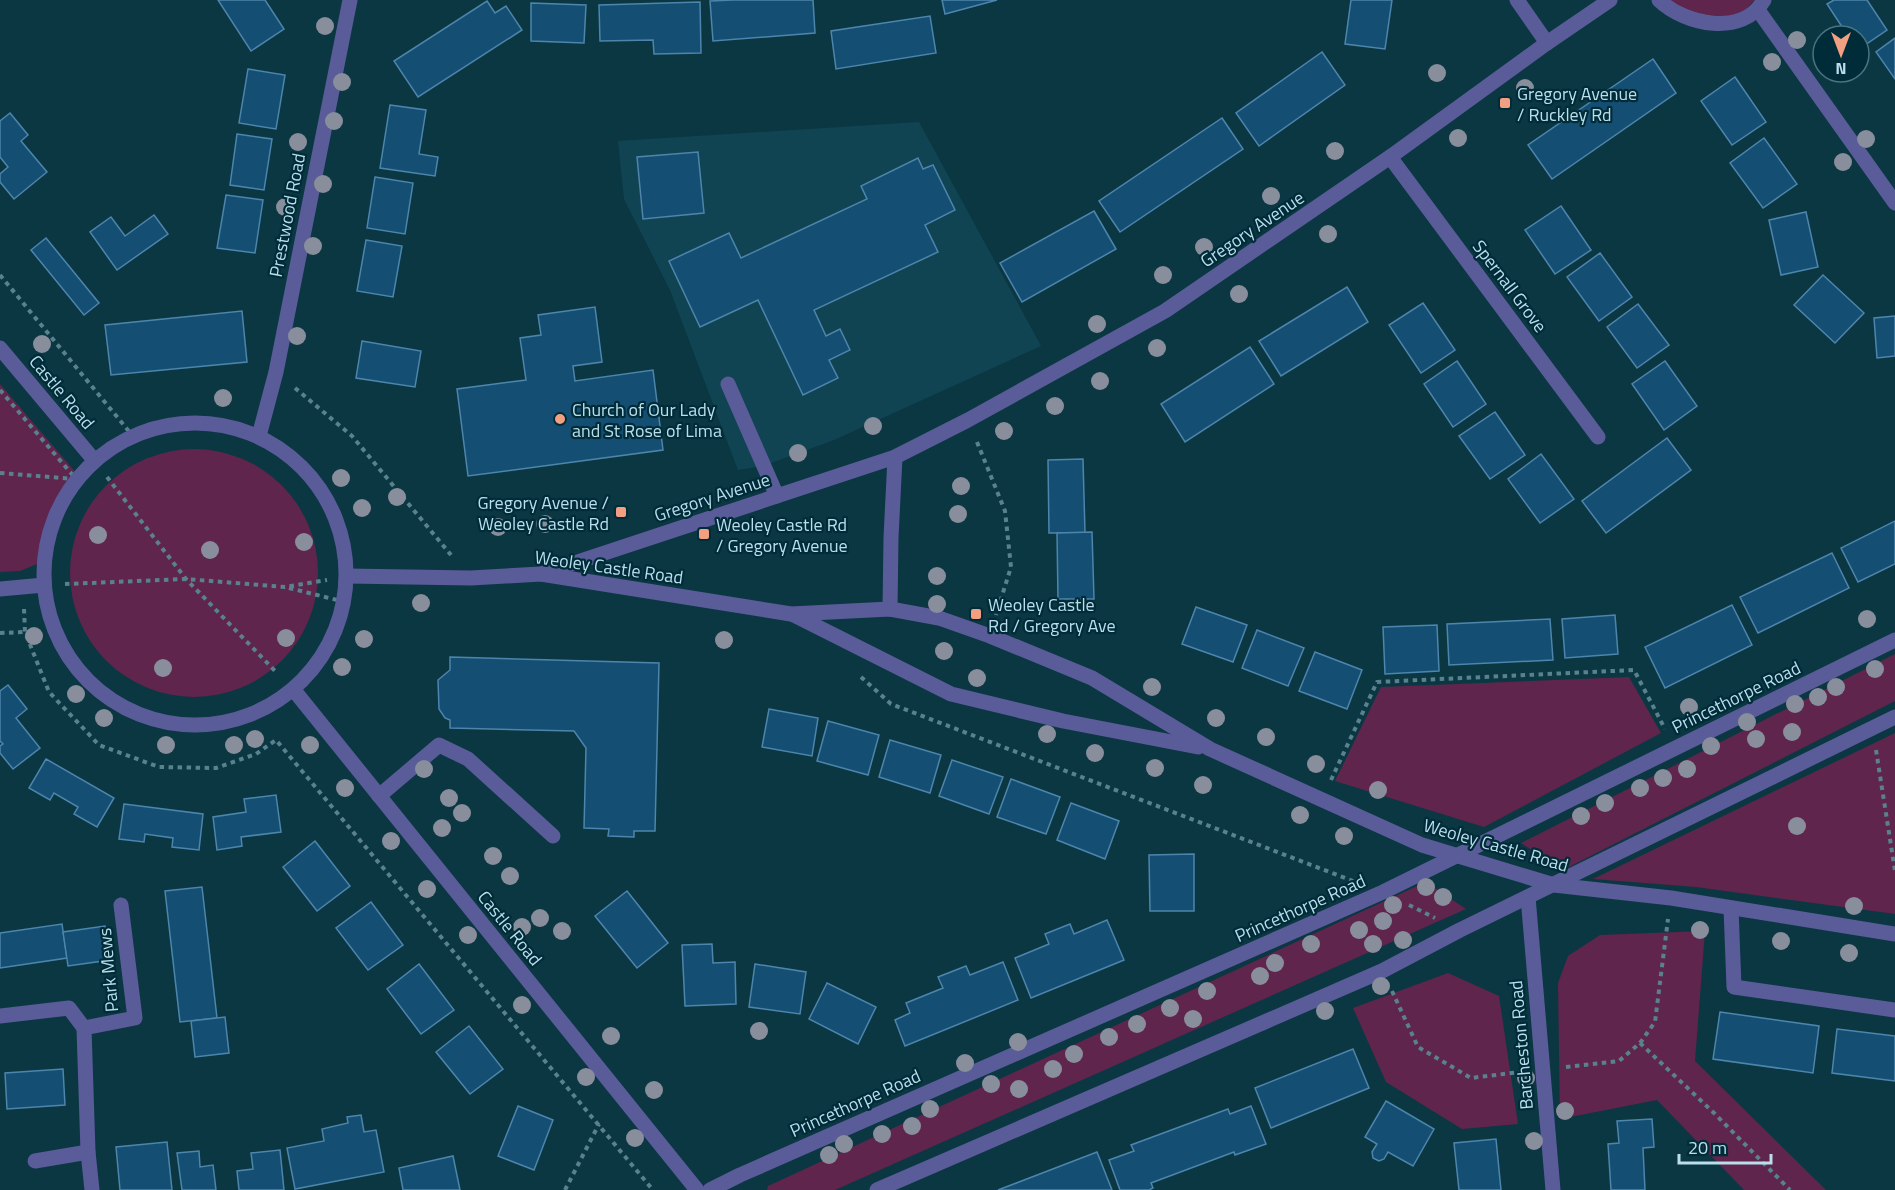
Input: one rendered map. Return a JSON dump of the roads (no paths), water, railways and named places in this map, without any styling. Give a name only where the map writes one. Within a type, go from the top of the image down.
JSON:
[{"type":"street","name":"Prestwood Road","points":[[259,436],[276,372],[350,0]]},
{"type":"street","points":[[1516,0],[1547,43]]},
{"type":"street","name":"Gregory Avenue","points":[[541,574],[896,457],[968,420],[1165,311],[1390,158],[1547,43],[1610,0]]},
{"type":"street","points":[[1659,0],[1687,17],[1721,24],[1742,20],[1761,5],[1895,203]]},
{"type":"street","name":"Spernall Grove","points":[[1390,158],[1598,437]]},
{"type":"street","name":"Castle Road","points":[[0,348],[94,460]]},
{"type":"street","points":[[728,384],[777,496]]},
{"type":"street","points":[[195,422],[228,425],[259,436],[289,454],[306,470],[333,508],[344,542],[347,576],[345,602],[335,634],[319,662],[293,690],[268,706],[240,718],[211,724],[180,724],[151,718],[123,707],[98,690],[76,669],[52,625],[44,585],[45,548],[56,511],[76,479],[94,460],[132,435],[163,425],[195,422]]},
{"type":"street","points":[[891,609],[891,538],[896,457]]},
{"type":"street","name":"Weoley Castle Road","points":[[347,576],[471,578],[541,574],[791,614],[891,609],[939,618],[990,636],[1092,678],[1210,749],[1321,801],[1422,845],[1457,857],[1554,885],[1671,898],[1895,934]]},
{"type":"street","points":[[0,589],[44,585]]},
{"type":"street","name":"Weoley Castle Road","points":[[791,614],[951,694],[1063,721],[1210,749]]},
{"type":"street","name":"Princethorpe Road","points":[[710,1190],[1383,892],[1895,640]]},
{"type":"street","name":"Castle Road","points":[[293,690],[697,1190]]},
{"type":"street","points":[[877,1190],[1382,971],[1460,930],[1895,717]]},
{"type":"street","points":[[379,796],[439,745],[468,759],[553,836]]},
{"type":"street","name":"Barcheston Road","points":[[1528,897],[1553,1190]]},
{"type":"street","name":"Park Mews","points":[[84,1028],[135,1018],[121,905]]},
{"type":"street","points":[[1731,908],[1734,987],[1895,1010]]},
{"type":"street","name":"Park Mews","points":[[0,1016],[69,1008],[84,1028],[88,1152],[92,1190]]},
{"type":"street","points":[[36,1161],[88,1152]]},
{"type":"place","name":"Gregory Avenue / Ruckley Rd","points":[[1505,103]]},
{"type":"place","name":"Church of Our Lady and St Rose of Lima","points":[[560,419]]},
{"type":"place","name":"Gregory Avenue / Weoley Castle Rd","points":[[621,512]]},
{"type":"place","name":"Weoley Castle Rd / Gregory Avenue","points":[[704,534]]},
{"type":"place","name":"Weoley Castle Rd / Gregory Ave","points":[[976,614]]}]
